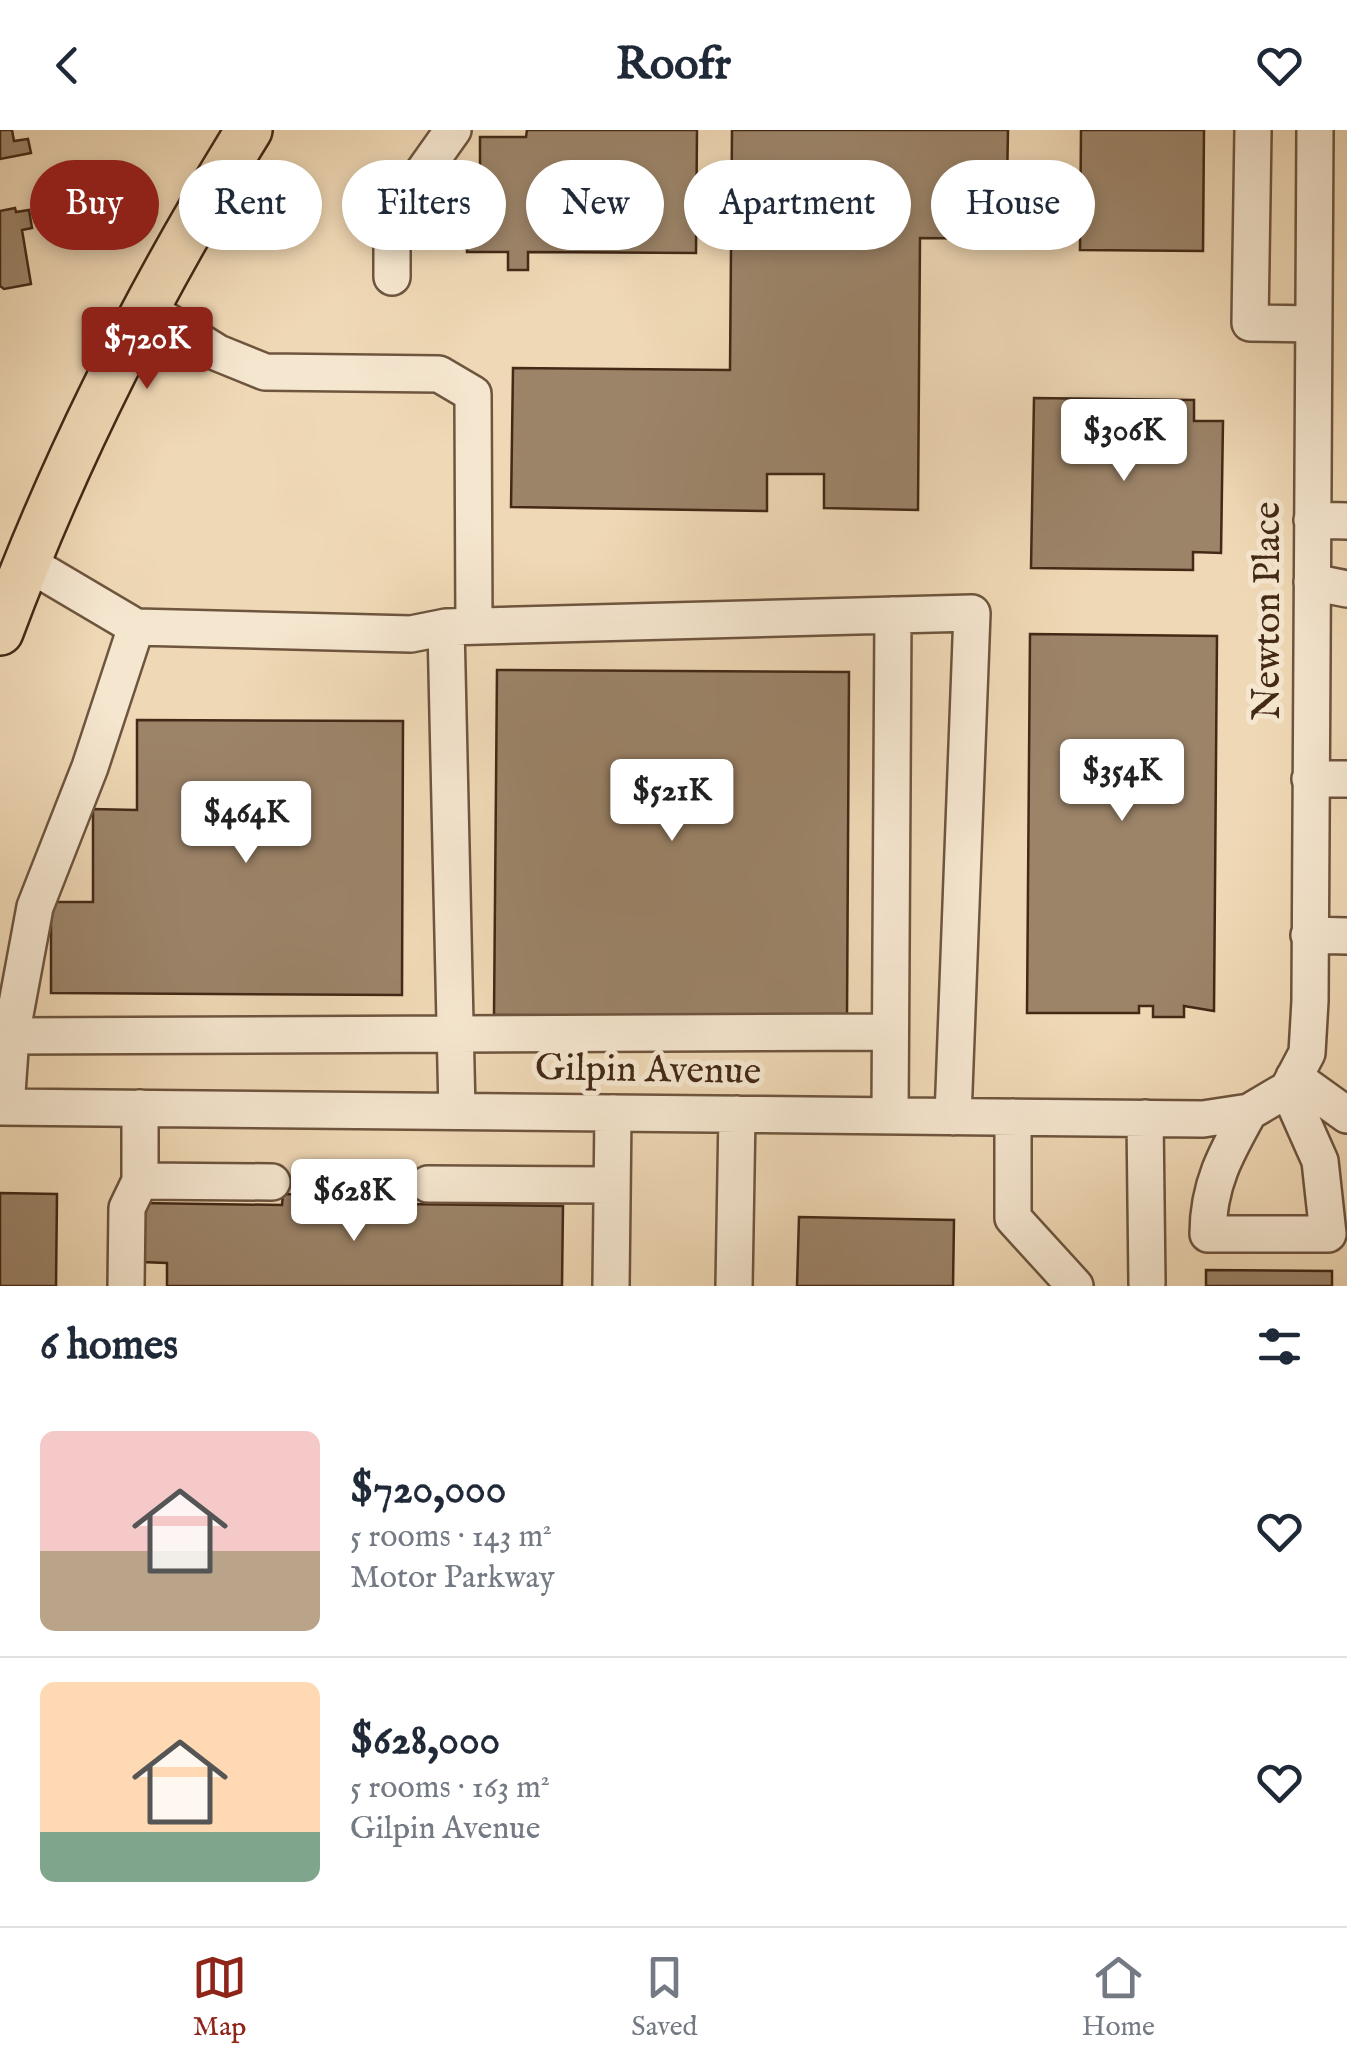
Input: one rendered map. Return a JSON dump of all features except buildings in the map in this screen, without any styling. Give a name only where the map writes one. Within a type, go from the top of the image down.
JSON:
[{"type":"main road","points":[[0,632],[26,562],[146,308],[235,141]]},
{"type":"street","points":[[392,276],[392,216],[453,130]]},
{"type":"street","points":[[1253,130],[1250,322],[1314,324]]},
{"type":"street","name":"Newton Place","points":[[1291,1083],[1307,1052],[1315,130]]},
{"type":"street","points":[[146,308],[218,353],[265,372],[439,374],[473,394],[460,626],[457,1111]]},
{"type":"street","points":[[1312,520],[1347,521]]},
{"type":"street","points":[[26,562],[136,627],[410,634],[460,626],[972,612],[954,1116]]},
{"type":"street","points":[[1312,582],[1347,588]]},
{"type":"street","points":[[890,1116],[893,614]]},
{"type":"street","points":[[3,1107],[11,1036],[35,907],[90,767],[136,627]]},
{"type":"street","points":[[1310,779],[1347,779]]},
{"type":"street","points":[[1308,935],[1347,936]]},
{"type":"street","points":[[11,1036],[889,1032]]},
{"type":"street","points":[[1249,1112],[1220,1163],[1208,1197],[1208,1234],[1328,1234],[1320,1162],[1291,1083]]},
{"type":"street","points":[[1291,1083],[1347,1116]]},
{"type":"street","name":"Gilpin Avenue","points":[[3,1107],[1203,1119],[1249,1112],[1291,1083]]},
{"type":"street","points":[[126,1286],[127,1208],[140,1180],[140,1108]]},
{"type":"street","points":[[611,1286],[613,1113]]},
{"type":"street","points":[[734,1286],[738,1114]]},
{"type":"street","points":[[1013,1117],[1013,1218],[1075,1286]]},
{"type":"street","points":[[1145,1118],[1147,1284]]},
{"type":"street","points":[[140,1180],[272,1182]]},
{"type":"street","points":[[428,1184],[612,1185]]}]
